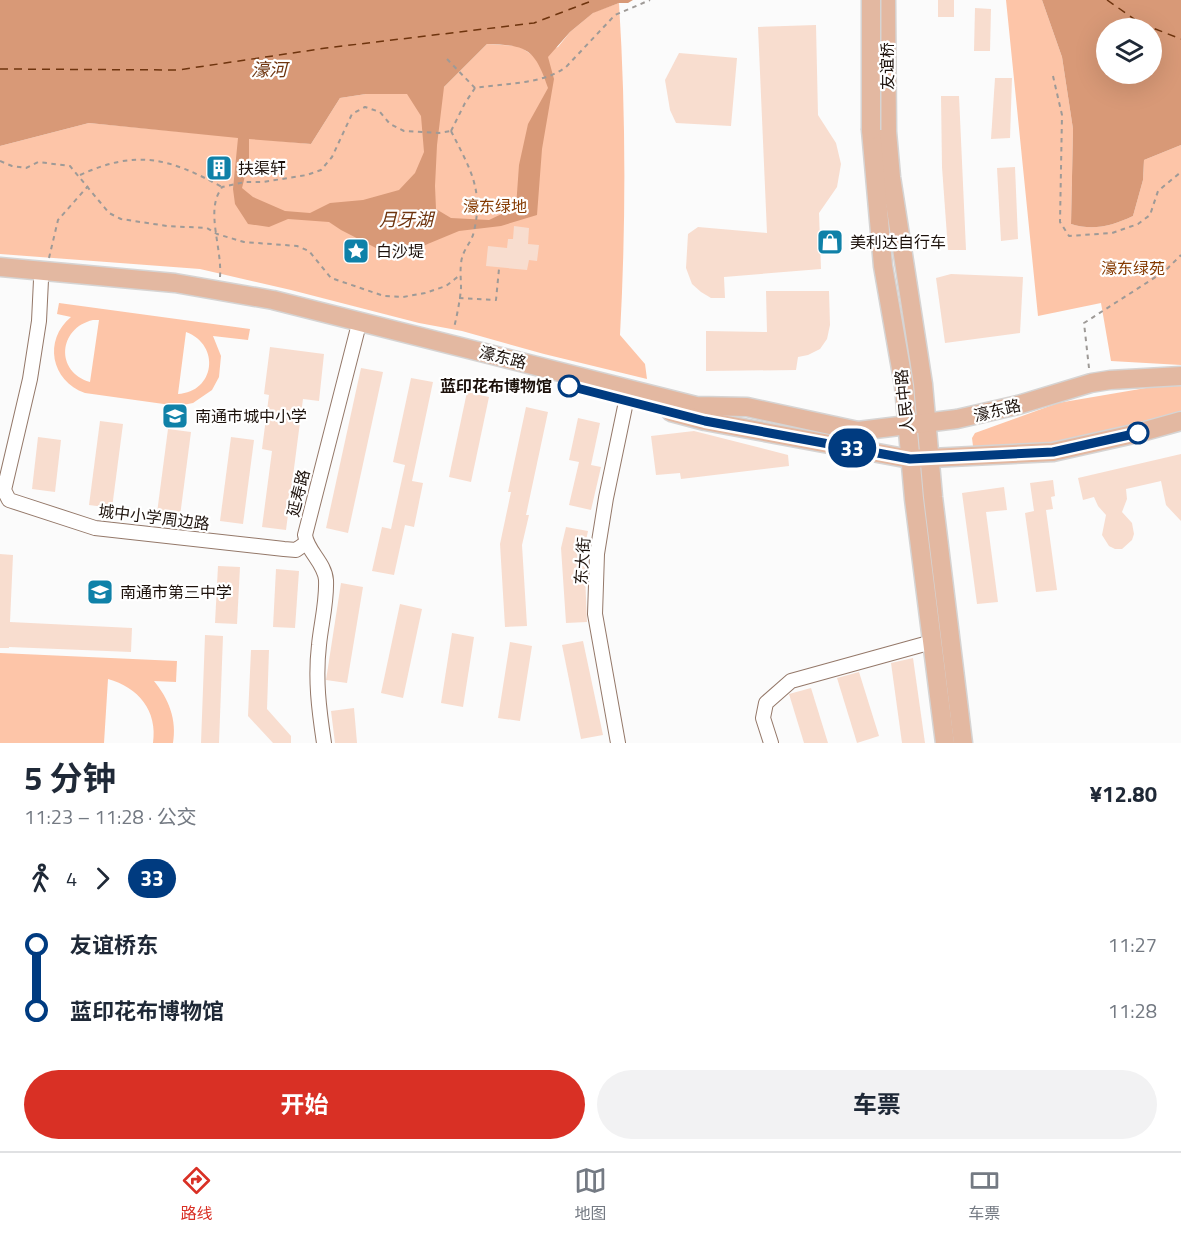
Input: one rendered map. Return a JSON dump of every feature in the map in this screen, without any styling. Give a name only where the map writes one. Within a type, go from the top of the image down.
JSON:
[{"type":"main road","name":"友谊桥","points":[[871,0],[879,131]]},
{"type":"main road","name":"友谊桥","points":[[879,131],[886,0]]},
{"type":"main road","name":"人民中路","points":[[879,131],[891,177],[927,424],[963,743]]},
{"type":"main road","name":"人民中路","points":[[879,131],[884,266],[904,386],[910,459],[945,743]]},
{"type":"main road","name":"濠东路","points":[[0,267],[140,290],[213,299],[451,343],[705,421],[910,459],[1053,452],[1181,421]]},
{"type":"main road","name":"濠东路","points":[[0,278],[43,275],[220,289],[623,394],[696,406],[747,407],[858,431],[957,419],[1018,405],[1091,383],[1181,376]]},
{"type":"street","name":"城中小学周边路","points":[[43,275],[30,379],[4,490],[9,500],[95,528],[290,550],[296,550],[306,543]]},
{"type":"street","name":"延寿路","points":[[306,543],[305,535],[358,325]]},
{"type":"street","name":"东大街","points":[[618,743],[596,614],[597,554],[623,394]]},
{"type":"street","points":[[306,543],[319,560],[326,578],[319,646],[317,697],[324,743]]},
{"type":"street","points":[[771,743],[763,718],[766,703],[791,681],[932,642]]},
{"type":"path","points":[[451,131],[475,88],[557,74],[615,15],[650,0]]},
{"type":"path","points":[[447,59],[475,88]]},
{"type":"path","points":[[1053,76],[1062,115],[1060,222],[1069,236],[1112,233],[1138,225],[1150,215],[1158,191],[1181,172]]},
{"type":"path","points":[[80,175],[98,167],[143,158],[172,164],[199,174],[222,187],[307,175],[321,170],[332,157],[352,114],[365,107],[380,112],[390,124],[404,131],[440,133],[451,131]]},
{"type":"path","points":[[451,131],[472,170],[477,189],[477,218],[474,235],[465,247],[460,264],[459,298],[451,343]]},
{"type":"path","points":[[0,161],[26,168],[38,162],[70,166],[80,175],[109,213],[121,219],[167,226],[207,228],[217,234],[244,242],[297,246],[309,251],[331,278],[384,296],[403,297],[425,293],[446,286],[460,275]]},
{"type":"path","points":[[43,275],[58,220],[88,186]]},
{"type":"path","points":[[220,289],[221,265],[215,201],[222,187]]},
{"type":"path","points":[[1091,383],[1084,323],[1107,306],[1166,271],[1181,255]]},
{"type":"path","points":[[459,298],[496,300],[499,269]]},
{"type":"green space","name":"濠东绿苑","points":[[1006,0],[1042,0],[1062,57],[1073,129],[1071,224],[1087,227],[1102,226],[1133,216],[1143,180],[1144,160],[1181,145],[1181,365],[1111,361],[1101,303],[1038,316]]},
{"type":"green space","name":"濠东绿地","points":[[619,3],[624,169],[620,335],[645,364],[647,379],[462,331],[419,323],[200,269],[0,254],[0,146],[89,123],[311,144],[340,98],[366,94],[407,94],[444,87],[487,44],[519,46],[532,55],[558,47],[570,32],[594,12]]},
{"type":"green space","points":[[59,303],[250,329],[248,340],[213,336],[221,356],[219,377],[212,390],[193,403],[178,406],[85,393],[73,387],[58,370],[54,348],[62,326],[71,317],[57,314]],"holes":[[[99,320],[90,382],[79,377],[71,369],[66,360],[65,350],[67,340],[73,332],[81,325]],[[186,332],[197,338],[205,347],[209,357],[209,367],[200,385],[178,394]]]},
{"type":"green space","points":[[1181,382],[1181,415],[1061,443],[978,448],[973,446],[972,438],[975,433],[1058,403]]},
{"type":"green space","points":[[0,653],[177,661],[176,682],[154,681],[171,710],[174,726],[173,743],[153,743],[152,721],[144,702],[128,688],[108,679],[104,743],[0,743]]},
{"type":"water","name":"濠河","points":[[0,0],[633,0],[593,13],[570,32],[548,57],[554,79],[542,149],[537,215],[501,226],[459,231],[418,248],[399,253],[376,248],[329,222],[288,219],[269,227],[248,224],[235,204],[233,189],[238,138],[89,123],[0,146]],"holes":[[[487,44],[512,46],[528,52],[539,65],[548,88],[528,124],[519,165],[516,207],[489,220],[451,218],[436,209],[437,145],[444,87]],[[366,94],[407,94],[421,116],[424,152],[415,173],[399,190],[363,200],[330,203],[310,213],[285,211],[253,197],[242,188],[249,160],[249,139],[311,144],[340,98]]]},
{"type":"water","points":[[1042,0],[1181,0],[1181,145],[1144,160],[1143,180],[1133,216],[1095,227],[1071,224],[1073,129],[1062,57]]},
{"type":"building","points":[[938,0],[954,0],[954,17],[938,17]]},
{"type":"building","points":[[975,8],[991,9],[990,51],[974,51]]},
{"type":"building","points":[[816,25],[818,115],[836,143],[841,164],[837,187],[819,213],[821,269],[724,277],[725,298],[711,298],[692,284],[686,268],[688,234],[698,227],[767,233],[758,27]]},
{"type":"building","points":[[679,53],[737,58],[731,126],[676,123],[670,110],[665,80]]},
{"type":"building","points":[[995,78],[1012,78],[1010,138],[991,139]]},
{"type":"building","points":[[941,96],[959,96],[966,250],[948,250],[942,167]]},
{"type":"building","points":[[1015,167],[1018,239],[1001,241],[997,168]]},
{"type":"building","points":[[514,226],[529,228],[528,244],[539,245],[537,261],[529,260],[527,270],[486,266],[488,246],[507,248],[508,239],[513,239]]},
{"type":"building","points":[[951,274],[1023,277],[1020,333],[945,343],[936,278]]},
{"type":"building","points":[[766,291],[829,291],[830,325],[827,339],[820,349],[798,357],[796,370],[706,371],[706,331],[767,332]]},
{"type":"building","points":[[270,347],[324,354],[319,401],[303,399],[286,530],[262,527],[272,451],[262,449],[269,395],[264,394]]},
{"type":"building","points":[[361,368],[383,372],[348,533],[326,528]]},
{"type":"building","points":[[411,378],[433,382],[412,481],[423,483],[414,527],[405,525],[394,575],[372,571],[382,527],[391,529],[405,465],[393,462]]},
{"type":"building","points":[[467,392],[489,397],[471,482],[449,477]]},
{"type":"building","points":[[526,407],[548,412],[526,515],[529,515],[522,545],[527,626],[505,627],[500,544],[511,492],[508,492]]},
{"type":"building","points":[[578,418],[600,423],[591,465],[601,467],[591,510],[569,505],[579,462],[569,460]]},
{"type":"building","points":[[100,421],[123,424],[112,508],[89,505]]},
{"type":"building","points":[[168,429],[191,432],[180,516],[157,513]]},
{"type":"building","points":[[694,431],[788,455],[789,466],[681,479],[680,473],[656,475],[651,436]]},
{"type":"building","points":[[38,437],[61,440],[55,492],[32,489]]},
{"type":"building","points":[[231,437],[254,440],[243,524],[220,521]]},
{"type":"building","points":[[1181,454],[1181,521],[1166,505],[1161,481],[1126,489],[1127,499],[1122,512],[1132,523],[1134,534],[1132,540],[1122,549],[1109,546],[1102,535],[1106,515],[1094,497],[1083,500],[1078,478]]},
{"type":"building","points":[[1053,480],[1055,496],[1051,497],[1053,509],[1046,510],[1057,590],[1036,592],[1025,513],[1034,511],[1030,483]]},
{"type":"building","points":[[1004,487],[1007,510],[986,512],[998,602],[977,604],[962,493]]},
{"type":"building","points":[[566,527],[588,531],[584,550],[587,622],[566,623],[561,548]]},
{"type":"building","points":[[0,554],[13,555],[10,622],[132,628],[131,652],[0,648]]},
{"type":"building","points":[[218,566],[240,567],[237,624],[215,623]]},
{"type":"building","points":[[276,569],[299,571],[295,628],[273,627]]},
{"type":"building","points":[[341,583],[363,587],[347,683],[326,680]]},
{"type":"building","points":[[400,604],[422,609],[403,698],[381,693]]},
{"type":"building","points":[[452,633],[474,637],[463,707],[441,703]]},
{"type":"building","points":[[205,635],[223,636],[219,743],[201,743]]},
{"type":"building","points":[[583,641],[603,735],[581,739],[562,645]]},
{"type":"building","points":[[510,642],[532,646],[520,721],[498,718]]},
{"type":"building","points":[[251,650],[269,650],[267,709],[291,736],[291,743],[273,743],[248,716]]},
{"type":"building","points":[[913,658],[925,743],[902,743],[891,663]]},
{"type":"building","points":[[859,672],[879,736],[857,743],[837,678]]},
{"type":"building","points":[[811,688],[828,743],[804,743],[789,694]]},
{"type":"building","points":[[354,708],[357,743],[335,743],[331,711]]},
{"type":"ferry route","points":[[0,69],[178,70],[326,48],[534,23],[594,0]]},
{"type":"ferry route","points":[[1107,0],[1140,23],[1181,39]]},
{"type":"bus line","name":"33","points":[[569,386],[705,421],[910,459],[1053,452],[1138,433]]},
{"type":"place","name":"扶渠轩","points":[[219,168]]},
{"type":"place","name":"美利达自行车","points":[[830,242]]},
{"type":"place","name":"白沙堤","points":[[356,251]]},
{"type":"place","name":"蓝印花布博物馆","points":[[569,386]]},
{"type":"place","name":"南通市城中小学","points":[[175,416]]},
{"type":"place","name":"南通市第三中学","points":[[100,592]]},
{"type":"water label","name":"月牙湖","points":[[406,220]]}]
